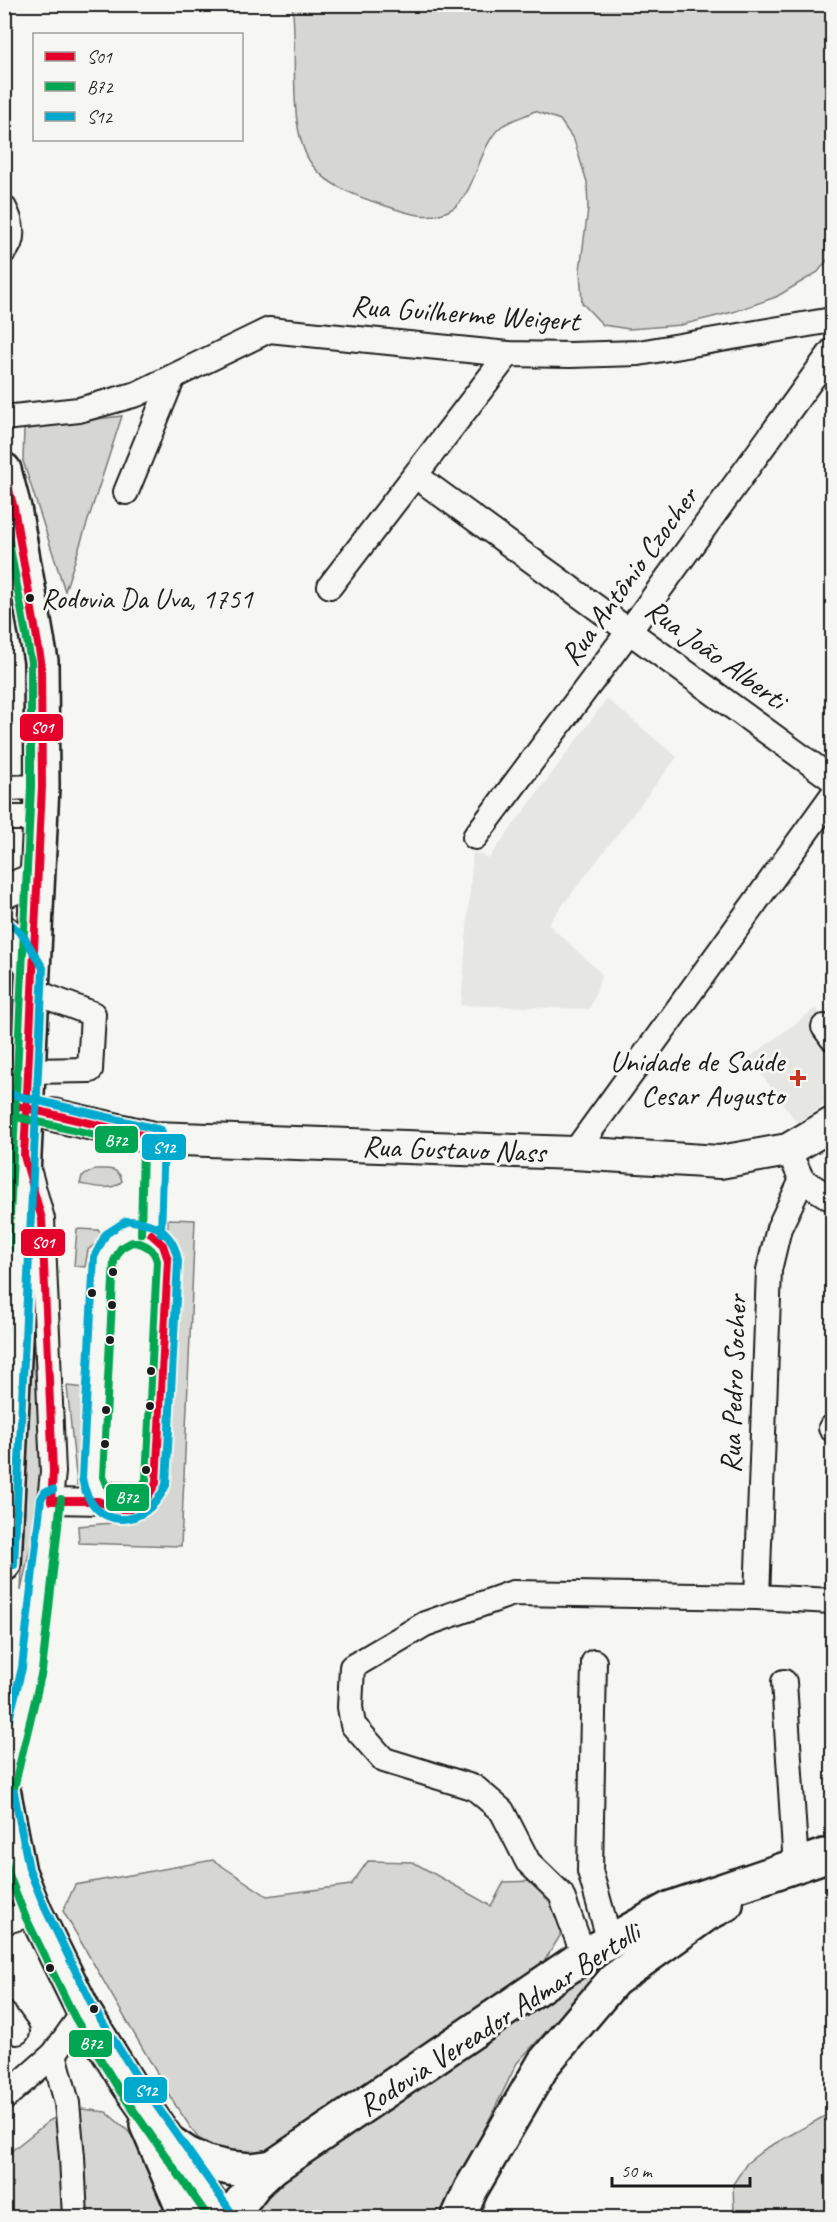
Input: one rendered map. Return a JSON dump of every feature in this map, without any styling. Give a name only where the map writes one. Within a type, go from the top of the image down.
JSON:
[{"type":"highway","points":[[4,470],[16,587],[41,661],[41,802],[4,1564]]},
{"type":"highway","points":[[4,1794],[12,1882],[35,1912],[84,2012],[129,2085],[168,2141],[187,2154],[207,2163],[240,2169],[273,2168]]},
{"type":"highway","name":"Rodovia Vereador Admar Bertolli","points":[[229,2217],[255,2184],[273,2168],[597,1949],[671,1908],[821,1853]]},
{"type":"highway","name":"Rodovia Vereador Admar Bertolli","points":[[458,2217],[471,2189],[544,2063],[614,1980],[705,1914],[821,1853]]},
{"type":"highway","points":[[129,2085],[187,2217]]},
{"type":"main road","points":[[4,892],[37,878]]},
{"type":"main road","points":[[4,932],[16,943],[33,980]]},
{"type":"main road","name":"Rua Gustavo Nass","points":[[53,1115],[154,1138],[574,1153],[720,1162],[788,1149],[832,1124]]},
{"type":"main road","points":[[168,2141],[222,2217]]},
{"type":"street","points":[[4,208],[12,230],[10,246],[4,251]]},
{"type":"street","name":"Rua Guilherme Weigert","points":[[4,418],[79,410],[137,394],[270,330],[508,354],[570,355],[639,353],[832,320]]},
{"type":"street","name":"Rua Antônio Czocher","points":[[475,837],[630,630],[832,351]]},
{"type":"street","points":[[330,586],[508,354]]},
{"type":"street","points":[[126,492],[173,377]]},
{"type":"street","name":"Rua João Alberti","points":[[416,476],[832,779]]},
{"type":"street","points":[[4,788],[41,802]]},
{"type":"street","points":[[574,1153],[832,796]]},
{"type":"street","points":[[4,818],[41,802]]},
{"type":"street","points":[[27,1071],[90,1070],[93,1014],[33,980]]},
{"type":"street","points":[[151,1234],[154,1138]]},
{"type":"street","points":[[788,1149],[802,1180],[832,1199]]},
{"type":"street","points":[[4,1786],[32,1670],[53,1472],[42,1219],[24,1156]]},
{"type":"street","name":"Rua Pedro Socher","points":[[757,1597],[769,1270],[779,1228],[802,1180]]},
{"type":"street","points":[[130,1231],[151,1234],[163,1245],[168,1260],[156,1483],[151,1496],[141,1505],[129,1510],[115,1509],[103,1502],[95,1492],[92,1479],[104,1259],[112,1240],[130,1231]]},
{"type":"street","points":[[51,1501],[103,1502]]},
{"type":"street","points":[[597,1949],[561,1894],[528,1862],[502,1811],[475,1788],[384,1760],[353,1725],[350,1707],[352,1667],[425,1624],[513,1593],[832,1600]]},
{"type":"street","points":[[594,1662],[590,1871],[597,1949]]},
{"type":"street","points":[[784,1682],[821,1853]]},
{"type":"street","points":[[4,1922],[35,1912]]},
{"type":"street","points":[[4,2098],[54,2054],[84,2012]]},
{"type":"street","points":[[54,2054],[67,2103],[75,2217]]},
{"type":"shaded area","points":[[292,5],[832,5],[832,254],[818,272],[776,297],[733,312],[681,325],[629,329],[603,325],[582,303],[580,270],[588,209],[587,182],[574,140],[560,120],[535,111],[502,126],[487,145],[466,194],[459,203],[442,214],[425,216],[408,213],[355,195],[327,180],[313,166],[304,151],[296,111]]},
{"type":"shaded area","points":[[122,416],[65,591],[23,461],[24,428]]},
{"type":"shaded area","points":[[607,699],[677,757],[548,924],[602,974],[590,1009],[461,1005],[473,852],[489,858]]},
{"type":"shaded area","name":"Unidade de Saúde Cesar Augusto","points":[[816,1008],[832,1030],[832,1099],[798,1124],[749,1058]]},
{"type":"shaded area","points":[[96,1169],[116,1171],[122,1181],[108,1187],[80,1184],[82,1176]]},
{"type":"shaded area","points":[[168,1219],[195,1220],[181,1546],[79,1543],[78,1526],[135,1521],[145,1517],[159,1502]]},
{"type":"shaded area","points":[[77,1229],[98,1230],[103,1237],[88,1250],[85,1267],[74,1266]]},
{"type":"shaded area","points":[[32,1335],[46,1470],[21,1591]]},
{"type":"shaded area","points":[[67,1386],[87,1388],[82,1485],[77,1485]]},
{"type":"shaded area","points":[[103,1481],[145,1483],[135,1495],[123,1497],[112,1495]]},
{"type":"shaded area","points":[[213,1860],[267,1896],[351,1885],[368,1861],[413,1862],[491,1906],[504,1882],[539,1881],[560,1909],[560,1936],[542,1965],[268,2153],[234,2157],[198,2138],[176,2106],[63,1911],[75,1885]]},
{"type":"shaded area","points":[[612,1960],[517,2063],[450,2200],[444,2217],[237,2218],[270,2182],[569,1977]]},
{"type":"shaded area","points":[[74,2108],[106,2112],[128,2131],[195,2217],[5,2218],[5,2156],[49,2121]]},
{"type":"shaded area","points":[[832,2112],[832,2217],[737,2217],[734,2213],[733,2184],[747,2163],[765,2149]]},
{"type":"tunnel","points":[[4,1103],[52,1115]]},
{"type":"transit line","name":"S01","points":[[4,472],[14,508],[41,661],[42,787],[24,1156],[42,1219],[53,1472],[51,1501]]},
{"type":"transit line","name":"B72","points":[[4,515],[31,662],[31,787],[4,1339]]},
{"type":"transit line","name":"S12","points":[[11,924],[24,937],[43,968],[14,1565]]},
{"type":"transit line","name":"S12","points":[[6,1093],[161,1130],[164,1138],[161,1234]]},
{"type":"transit line","name":"S01","points":[[4,1103],[154,1138]]},
{"type":"transit line","name":"B72","points":[[4,1114],[143,1146],[141,1234]]},
{"type":"transit line","name":"S12","points":[[126,1221],[106,1234],[94,1257],[82,1478],[87,1495],[96,1508],[107,1516],[119,1519],[133,1517],[145,1511],[157,1500],[166,1485],[178,1261],[172,1244],[162,1231],[148,1224],[131,1221]]},
{"type":"transit line","name":"S01","points":[[51,1501],[98,1501],[116,1509],[130,1509],[146,1500],[156,1483],[168,1260],[163,1245],[151,1234]]},
{"type":"transit line","name":"B72","points":[[132,1242],[148,1247],[154,1253],[157,1261],[146,1480],[135,1495],[123,1499],[111,1494],[103,1477],[114,1261],[121,1248],[132,1242]]},
{"type":"transit line","name":"S12","points":[[4,1739],[22,1668],[41,1499],[45,1492],[53,1490]]},
{"type":"transit line","name":"B72","points":[[14,1788],[42,1671],[61,1499]]},
{"type":"transit line","name":"S12","points":[[14,1792],[29,1869],[45,1908],[93,2007],[138,2079],[231,2212]]},
{"type":"transit line","name":"B72","points":[[4,1852],[9,1875],[25,1916],[75,2018],[120,2091],[209,2218]]},
{"type":"place","name":"Rodovia Da Uva, 1751","points":[[30,598]]},
{"type":"place","name":"Unidade de Saúde Cesar Augusto","points":[[798,1078]]}]
